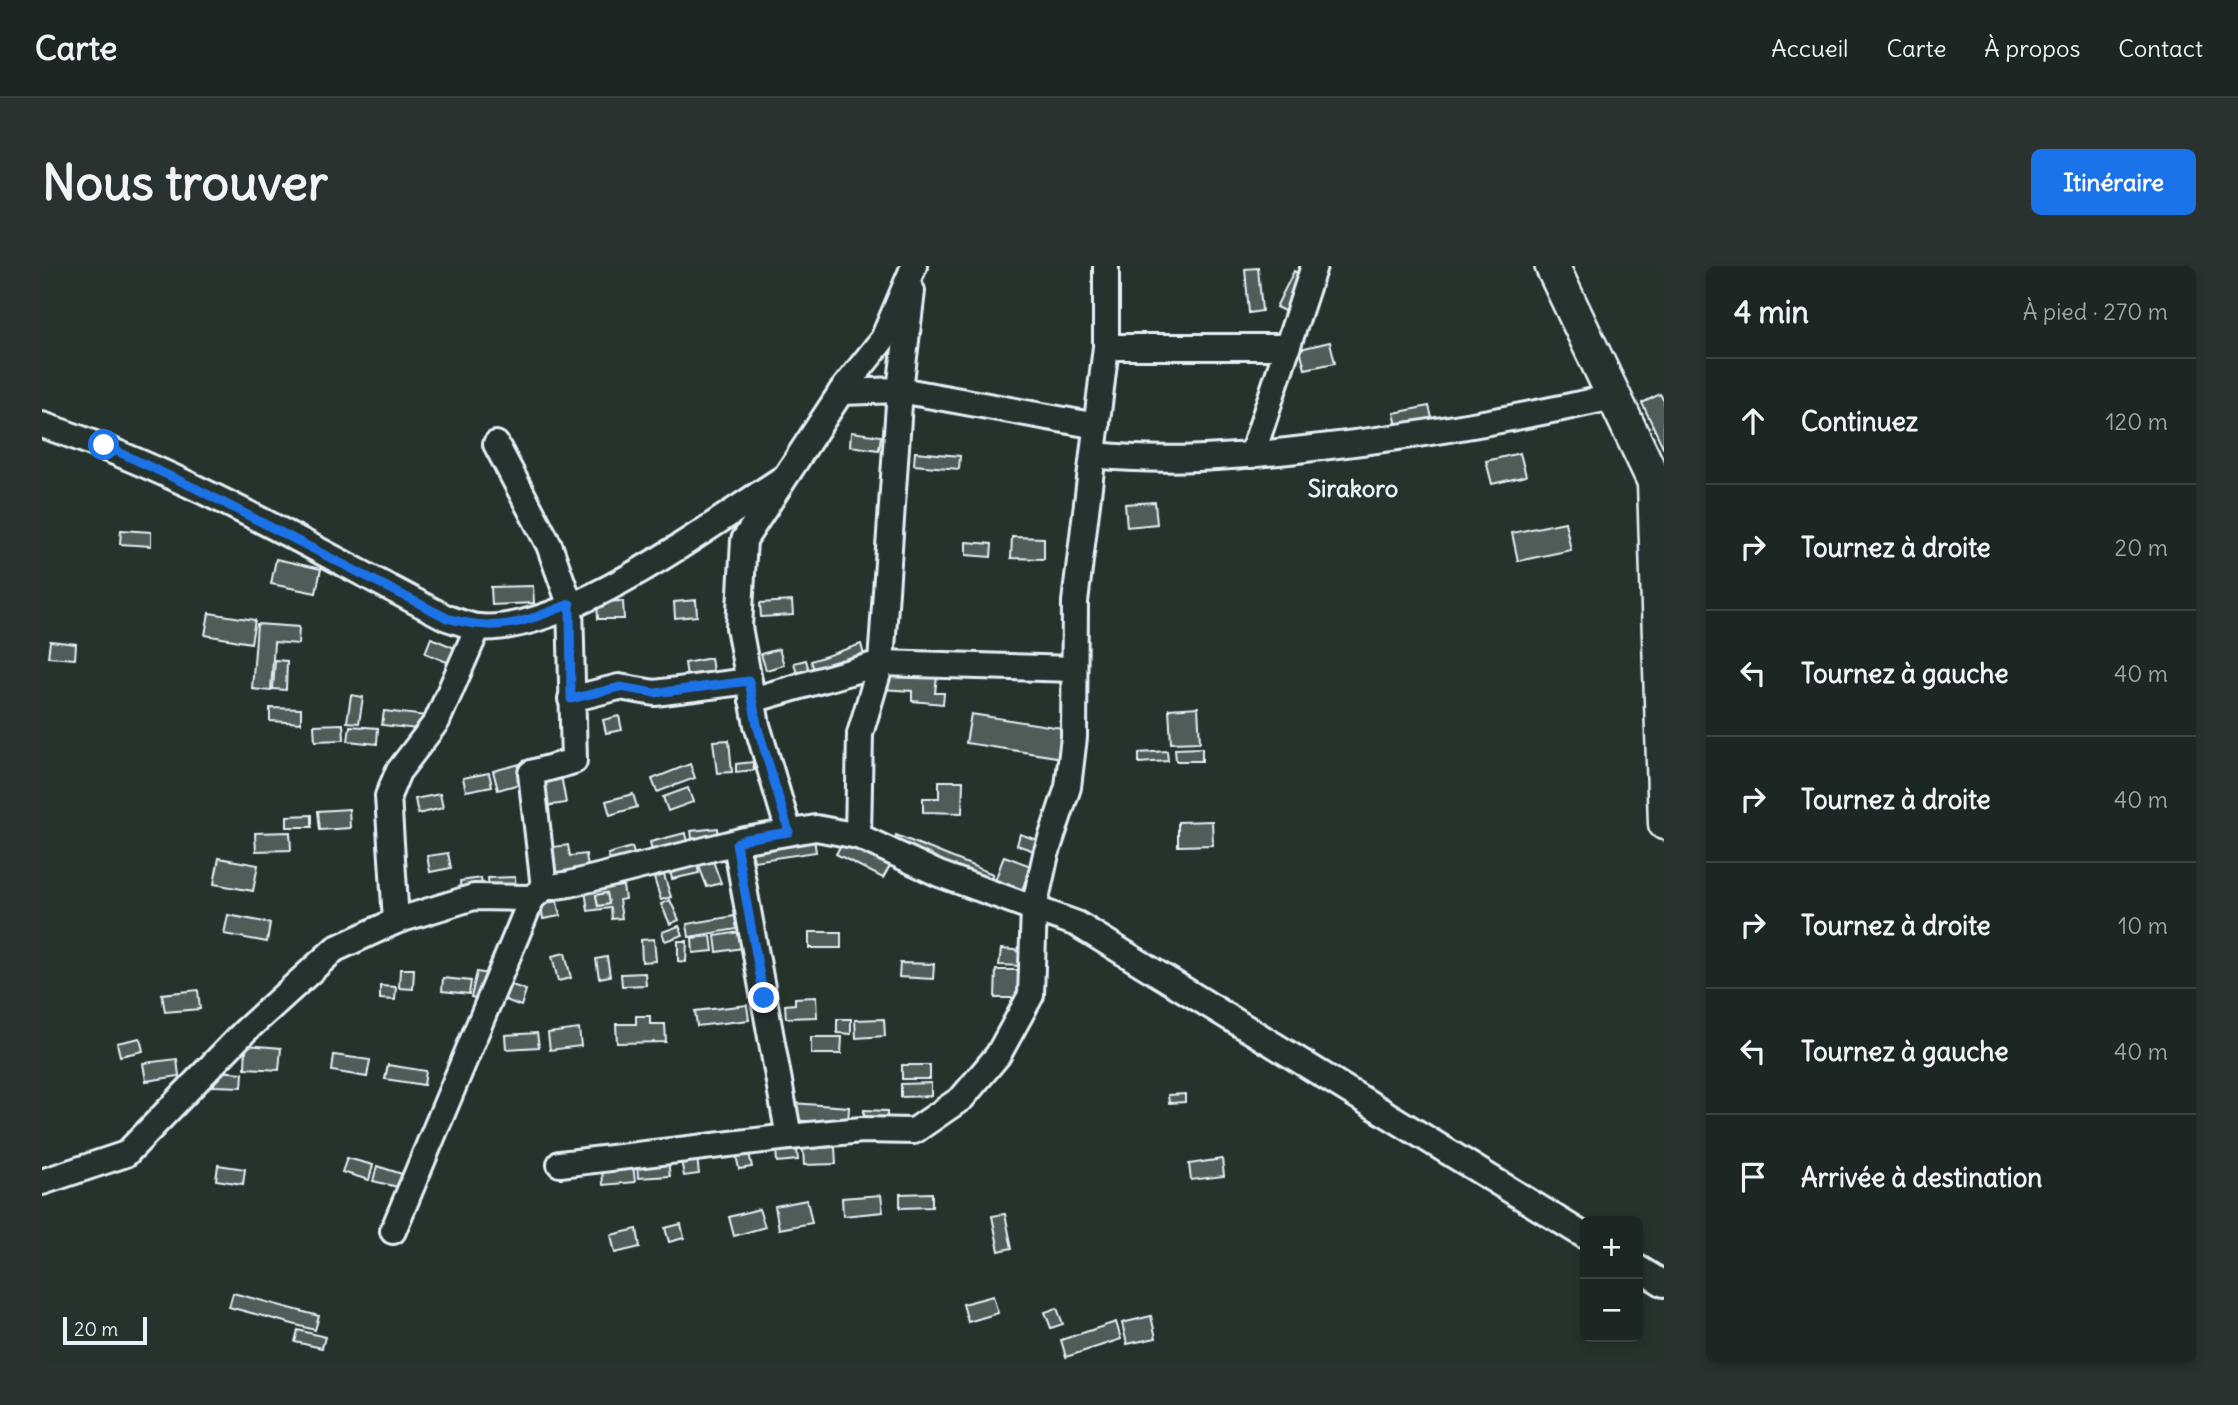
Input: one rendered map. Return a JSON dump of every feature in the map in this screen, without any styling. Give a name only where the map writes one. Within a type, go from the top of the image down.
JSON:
[{"type":"main road","points":[[1552,266],[1659,492]]},
{"type":"street","points":[[858,836],[860,734],[881,663],[900,390],[915,266]]},
{"type":"street","points":[[789,832],[751,690],[739,627],[744,540],[841,392],[883,340],[915,266]]},
{"type":"street","points":[[560,1164],[862,1130],[914,1131],[962,1098],[998,1055],[1031,995],[1034,908],[1046,854],[1068,787],[1074,737],[1075,603],[1106,347],[1106,266]]},
{"type":"street","points":[[1252,455],[1314,266]]},
{"type":"street","points":[[1106,347],[1286,347]]},
{"type":"street","points":[[841,392],[900,390],[1097,426]]},
{"type":"street","points":[[1094,455],[1151,461],[1252,455],[1376,441],[1508,420],[1613,397]]},
{"type":"street","points":[[42,425],[104,445],[197,489],[447,618],[478,627],[523,623],[618,584],[782,479]]},
{"type":"street","points":[[393,1231],[538,893],[531,773],[574,761],[570,604],[549,545],[496,444]]},
{"type":"street","points":[[1659,492],[1664,824]]},
{"type":"street","points":[[396,921],[388,796],[398,772],[437,721],[478,627]]},
{"type":"street","points":[[571,699],[620,687],[655,693],[751,690],[881,663],[1074,668]]},
{"type":"street","points":[[42,1182],[126,1154],[245,1031],[335,949],[396,921],[474,897],[538,893],[736,844],[745,839],[816,828],[858,836],[939,874],[1077,923],[1580,1233]]},
{"type":"street","points":[[736,844],[789,1137]]},
{"type":"street","points":[[1643,1271],[1664,1284]]},
{"type":"building","points":[[1258,268],[1262,311],[1249,313],[1245,269]]},
{"type":"building","points":[[1294,271],[1304,276],[1286,312],[1276,307]]},
{"type":"building","points":[[1330,342],[1335,363],[1305,369],[1300,349]]},
{"type":"building","points":[[1660,394],[1664,401],[1664,449],[1642,403]]},
{"type":"building","points":[[1429,406],[1433,422],[1398,430],[1394,413]]},
{"type":"building","points":[[851,432],[881,436],[879,450],[850,446]]},
{"type":"building","points":[[915,452],[960,456],[959,469],[914,465]]},
{"type":"building","points":[[1520,453],[1526,476],[1492,484],[1486,461]]},
{"type":"building","points":[[1155,502],[1157,524],[1127,527],[1125,504]]},
{"type":"building","points":[[1565,522],[1571,550],[1518,561],[1512,533]]},
{"type":"building","points":[[121,530],[151,532],[151,546],[120,544]]},
{"type":"building","points":[[1012,537],[1044,538],[1044,559],[1011,558]]},
{"type":"building","points":[[966,542],[992,544],[991,557],[966,555]]},
{"type":"building","points":[[276,559],[321,569],[316,593],[271,584]]},
{"type":"building","points":[[533,586],[534,603],[492,605],[491,587]]},
{"type":"building","points":[[696,600],[697,616],[675,618],[674,602]]},
{"type":"building","points":[[623,601],[624,619],[598,619],[597,602]]},
{"type":"building","points":[[792,601],[793,615],[761,617],[760,603]]},
{"type":"building","points":[[209,613],[255,620],[251,643],[205,635]]},
{"type":"building","points":[[257,624],[299,627],[298,644],[274,642],[271,691],[252,689]]},
{"type":"building","points":[[431,638],[455,648],[449,663],[425,653]]},
{"type":"building","points":[[50,641],[76,644],[75,659],[48,657]]},
{"type":"building","points":[[861,644],[865,659],[816,675],[811,661]]},
{"type":"building","points":[[779,649],[784,665],[766,670],[761,654]]},
{"type":"building","points":[[711,658],[714,679],[688,683],[685,663]]},
{"type":"building","points":[[275,660],[287,661],[286,690],[273,689]]},
{"type":"building","points":[[806,660],[810,674],[798,677],[794,663]]},
{"type":"building","points":[[882,672],[937,676],[935,693],[944,693],[943,704],[912,701],[912,691],[881,689]]},
{"type":"building","points":[[351,695],[363,697],[359,723],[347,722]]},
{"type":"building","points":[[1198,707],[1200,742],[1171,743],[1169,709]]},
{"type":"building","points":[[270,708],[301,709],[301,723],[270,721]]},
{"type":"building","points":[[384,711],[427,716],[425,730],[382,725]]},
{"type":"building","points":[[971,714],[1068,729],[1063,758],[966,743]]},
{"type":"building","points":[[619,716],[622,730],[606,733],[603,720]]},
{"type":"building","points":[[343,724],[344,740],[315,741],[314,725]]},
{"type":"building","points":[[350,726],[378,728],[377,744],[348,741]]},
{"type":"building","points":[[729,740],[732,772],[717,773],[713,741]]},
{"type":"building","points":[[1202,748],[1202,761],[1176,761],[1175,749]]},
{"type":"building","points":[[1167,751],[1168,761],[1139,763],[1139,753]]},
{"type":"building","points":[[753,762],[754,770],[736,772],[736,764]]},
{"type":"building","points":[[520,764],[526,782],[498,790],[493,771]]},
{"type":"building","points":[[690,764],[695,778],[657,792],[652,779]]},
{"type":"building","points":[[489,773],[492,786],[466,791],[463,778]]},
{"type":"building","points":[[561,775],[566,803],[545,806],[541,779]]},
{"type":"building","points":[[939,781],[963,781],[962,813],[923,812],[923,798],[939,798]]},
{"type":"building","points":[[688,788],[693,802],[668,811],[663,797]]},
{"type":"building","points":[[440,794],[443,808],[418,814],[415,799]]},
{"type":"building","points":[[633,794],[637,807],[610,815],[606,801]]},
{"type":"building","points":[[349,809],[350,828],[320,830],[318,811]]},
{"type":"building","points":[[312,815],[312,827],[287,827],[287,816]]},
{"type":"building","points":[[1212,821],[1213,845],[1178,846],[1178,822]]},
{"type":"building","points":[[718,828],[719,841],[693,845],[691,831]]},
{"type":"building","points":[[290,832],[291,850],[256,851],[255,833]]},
{"type":"building","points":[[685,833],[688,847],[653,856],[650,842]]},
{"type":"building","points":[[1020,834],[1037,840],[1034,851],[1017,845]]},
{"type":"building","points":[[896,835],[993,874],[988,884],[892,846]]},
{"type":"building","points":[[814,838],[816,852],[754,861],[751,848]]},
{"type":"building","points":[[843,841],[890,866],[883,878],[836,854]]},
{"type":"building","points":[[568,845],[570,856],[586,854],[589,875],[557,879],[553,847]]},
{"type":"building","points":[[632,847],[636,861],[612,868],[608,854]]},
{"type":"building","points":[[448,853],[451,868],[430,872],[427,856]]},
{"type":"building","points":[[1004,856],[1031,866],[1022,890],[995,881]]},
{"type":"building","points":[[219,858],[258,865],[253,891],[214,884]]},
{"type":"building","points":[[696,860],[699,873],[672,879],[669,866]]},
{"type":"building","points":[[713,861],[721,883],[707,887],[699,866]]},
{"type":"building","points":[[664,875],[671,897],[661,900],[654,878]]},
{"type":"building","points":[[515,877],[516,891],[489,892],[488,878]]},
{"type":"building","points":[[481,878],[483,891],[461,894],[460,881]]},
{"type":"building","points":[[623,886],[625,899],[619,900],[622,918],[612,919],[611,908],[588,911],[585,890]],"holes":[[[607,893],[609,904],[598,906],[596,895]]]},
{"type":"building","points":[[607,893],[609,904],[598,906],[596,895]]},
{"type":"building","points":[[670,900],[679,920],[670,924],[661,904]]},
{"type":"building","points":[[557,901],[560,916],[543,919],[541,904]]},
{"type":"building","points":[[228,915],[270,923],[267,942],[224,934]]},
{"type":"building","points":[[735,916],[737,929],[689,937],[687,924]]},
{"type":"building","points":[[679,926],[683,935],[665,941],[662,932]]},
{"type":"building","points":[[740,932],[743,948],[717,952],[715,936]]},
{"type":"building","points":[[809,932],[841,932],[841,948],[809,948]]},
{"type":"building","points":[[711,936],[713,951],[693,953],[692,938]]},
{"type":"building","points":[[654,939],[656,961],[642,962],[641,940]]},
{"type":"building","points":[[678,941],[687,941],[686,962],[678,961]]},
{"type":"building","points":[[1001,949],[1026,951],[1024,966],[999,965]]},
{"type":"building","points":[[565,953],[571,978],[558,981],[552,956]]},
{"type":"building","points":[[607,957],[610,976],[599,978],[596,959]]},
{"type":"building","points":[[900,963],[934,964],[933,979],[899,977]]},
{"type":"building","points":[[400,969],[414,969],[413,989],[399,988]]},
{"type":"building","points":[[996,970],[1026,970],[1026,998],[995,998]]},
{"type":"building","points":[[477,972],[489,974],[484,1000],[471,997]]},
{"type":"building","points":[[645,973],[646,985],[622,986],[621,974]]},
{"type":"building","points":[[443,978],[471,981],[469,994],[442,991]]},
{"type":"building","points":[[501,981],[526,990],[521,1006],[495,996]]},
{"type":"building","points":[[380,986],[396,987],[395,1000],[380,999]]},
{"type":"building","points":[[198,990],[200,1009],[165,1012],[162,994]]},
{"type":"building","points":[[816,997],[817,1017],[786,1018],[785,1005],[795,1004],[795,998]]},
{"type":"building","points":[[747,1005],[749,1020],[697,1026],[695,1011]]},
{"type":"building","points":[[636,1016],[650,1016],[650,1024],[665,1024],[666,1042],[617,1043],[616,1024],[636,1024]]},
{"type":"building","points":[[837,1019],[851,1019],[851,1034],[837,1033]]},
{"type":"building","points":[[884,1019],[885,1036],[856,1038],[855,1020]]},
{"type":"building","points":[[579,1029],[581,1046],[550,1050],[548,1033]]},
{"type":"building","points":[[537,1033],[539,1047],[506,1049],[505,1035]]},
{"type":"building","points":[[811,1037],[842,1037],[841,1054],[811,1054]]},
{"type":"building","points":[[140,1038],[143,1051],[120,1056],[117,1043]]},
{"type":"building","points":[[246,1045],[281,1048],[279,1070],[245,1068]]},
{"type":"building","points":[[334,1055],[370,1060],[367,1077],[332,1071]]},
{"type":"building","points":[[177,1059],[179,1076],[146,1081],[143,1063]]},
{"type":"building","points":[[388,1065],[426,1071],[424,1085],[385,1079]]},
{"type":"building","points":[[902,1065],[930,1065],[930,1079],[902,1079]]},
{"type":"building","points":[[215,1071],[243,1073],[242,1087],[214,1086]]},
{"type":"building","points":[[931,1083],[931,1096],[901,1097],[901,1084]]},
{"type":"building","points":[[1185,1094],[1185,1102],[1169,1103],[1168,1095]]},
{"type":"building","points":[[791,1103],[849,1107],[848,1124],[790,1120]]},
{"type":"building","points":[[864,1110],[887,1111],[887,1127],[863,1126]]},
{"type":"building","points":[[835,1147],[836,1164],[804,1165],[803,1149]]},
{"type":"building","points":[[797,1149],[798,1160],[777,1162],[776,1150]]},
{"type":"building","points":[[749,1153],[752,1167],[739,1169],[736,1155]]},
{"type":"building","points":[[697,1157],[699,1174],[684,1176],[681,1160]]},
{"type":"building","points":[[347,1158],[373,1165],[369,1180],[342,1172]]},
{"type":"building","points":[[1222,1159],[1224,1176],[1191,1180],[1189,1164]]},
{"type":"building","points":[[668,1161],[670,1176],[638,1178],[637,1163]]},
{"type":"building","points":[[633,1164],[635,1182],[603,1185],[602,1168]]},
{"type":"building","points":[[218,1165],[245,1169],[243,1184],[216,1180]]},
{"type":"building","points":[[377,1166],[402,1174],[398,1187],[373,1181]]},
{"type":"building","points":[[932,1193],[932,1207],[900,1208],[900,1194]]},
{"type":"building","points":[[881,1195],[883,1212],[843,1216],[842,1198]]},
{"type":"building","points":[[807,1200],[812,1223],[779,1229],[775,1206]]},
{"type":"building","points":[[759,1209],[765,1227],[734,1236],[729,1217]]},
{"type":"building","points":[[1005,1214],[1012,1248],[999,1251],[992,1216]]},
{"type":"building","points":[[681,1224],[684,1238],[669,1242],[665,1228]]},
{"type":"building","points":[[637,1229],[640,1247],[615,1253],[611,1235]]},
{"type":"building","points":[[233,1293],[319,1316],[315,1330],[229,1307]]},
{"type":"building","points":[[993,1296],[998,1313],[968,1322],[963,1304]]},
{"type":"building","points":[[1057,1308],[1063,1324],[1051,1328],[1045,1312]]},
{"type":"building","points":[[1151,1316],[1156,1338],[1127,1344],[1122,1323]]},
{"type":"building","points":[[1116,1322],[1121,1339],[1066,1357],[1061,1340]]},
{"type":"building","points":[[298,1330],[325,1337],[322,1348],[295,1342]]},
{"type":"district","name":"Sirakoro","points":[[1353,489]]},
{"type":"route","points":[[104,445],[197,489],[447,618],[478,627],[523,623],[570,604],[571,699],[620,687],[655,693],[749,681],[757,725],[789,832],[745,839],[736,844],[764,998]]}]
